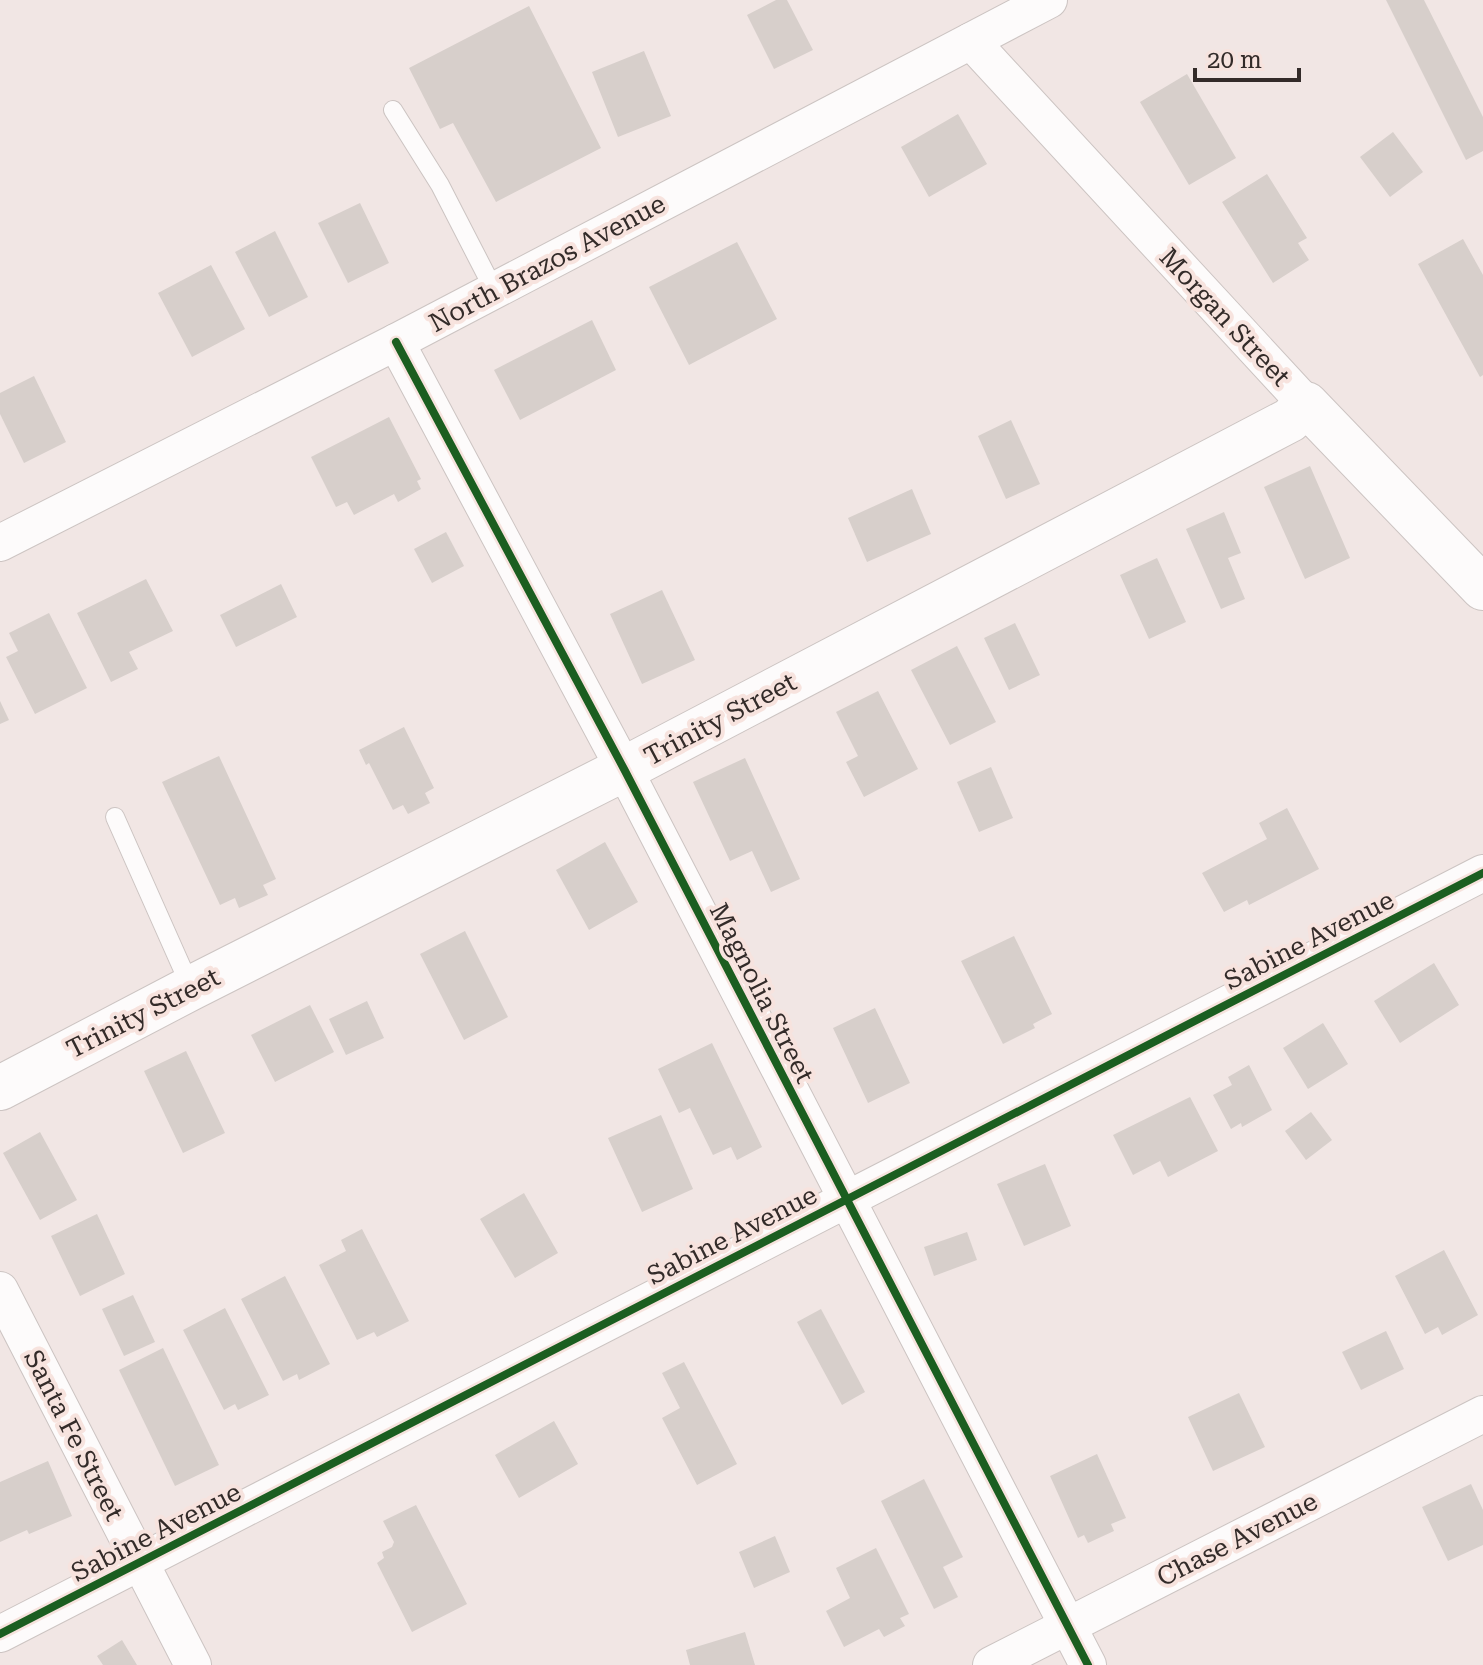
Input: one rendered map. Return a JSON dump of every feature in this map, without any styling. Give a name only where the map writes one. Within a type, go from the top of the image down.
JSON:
[{"type":"street","name":"North Brazos Avenue","points":[[0,543],[396,342],[1049,0]]},
{"type":"street","name":"Morgan Street","points":[[971,41],[1306,404],[1483,588]]},
{"type":"street","name":"Magnolia Street","points":[[396,342],[624,769],[1088,1665]]},
{"type":"street","name":"Trinity Street","points":[[0,1088],[624,769],[1290,420],[1306,404]]},
{"type":"street","name":"Sabine Avenue","points":[[0,1634],[1483,873]]},
{"type":"street","name":"Santa Fe Street","points":[[0,1290],[193,1665]]},
{"type":"street","name":"Chase Avenue","points":[[991,1665],[1483,1414]]},
{"type":"lane","points":[[393,110],[440,185],[494,290]]},
{"type":"lane","points":[[115,817],[191,988]]},
{"type":"building","points":[[776,0],[787,0],[813,50],[774,69],[747,15]]},
{"type":"building","points":[[1386,0],[1424,0],[1483,117],[1483,151],[1466,160]]},
{"type":"building","points":[[529,6],[601,148],[496,202],[453,123],[440,129],[409,68]]},
{"type":"building","points":[[644,51],[671,116],[618,137],[592,72]]},
{"type":"building","points":[[1187,74],[1236,158],[1189,185],[1140,102]]},
{"type":"building","points":[[958,114],[987,164],[929,197],[901,147]]},
{"type":"building","points":[[1393,132],[1423,172],[1390,197],[1360,157]]},
{"type":"building","points":[[1267,174],[1307,238],[1298,243],[1309,260],[1273,283],[1222,202]]},
{"type":"building","points":[[360,203],[389,263],[348,283],[318,223]]},
{"type":"building","points":[[275,231],[308,297],[269,317],[235,252]]},
{"type":"building","points":[[1463,239],[1483,275],[1483,375],[1480,377],[1418,264]]},
{"type":"building","points":[[737,242],[777,319],[689,365],[649,287]]},
{"type":"building","points":[[211,265],[245,329],[192,357],[158,293]]},
{"type":"building","points":[[592,320],[616,370],[520,420],[494,370]]},
{"type":"building","points":[[34,376],[66,442],[24,463],[0,414],[0,393]]},
{"type":"building","points":[[389,417],[421,479],[417,481],[421,489],[398,502],[394,494],[354,515],[347,502],[336,507],[311,457]]},
{"type":"building","points":[[1011,420],[1040,484],[1006,499],[978,436]]},
{"type":"building","points":[[1310,466],[1350,558],[1305,579],[1264,487]]},
{"type":"building","points":[[912,489],[931,534],[867,562],[848,518]]},
{"type":"building","points":[[1224,512],[1241,553],[1228,558],[1245,599],[1221,609],[1186,529]]},
{"type":"building","points":[[446,532],[464,566],[432,583],[414,549]]},
{"type":"building","points":[[1157,558],[1186,622],[1149,639],[1120,575]]},
{"type":"building","points":[[146,579],[173,631],[129,652],[138,669],[111,682],[77,613]]},
{"type":"building","points":[[281,584],[297,617],[236,647],[220,615]]},
{"type":"building","points":[[662,590],[695,660],[642,684],[610,614]]},
{"type":"building","points":[[49,613],[87,688],[35,714],[6,657],[18,651],[9,633]]},
{"type":"building","points":[[1015,623],[1040,675],[1009,690],[984,638]]},
{"type":"building","points":[[957,646],[996,722],[950,745],[911,670]]},
{"type":"building","points":[[878,691],[918,769],[864,797],[846,762],[858,756],[836,712]]},
{"type":"building","points":[[0,701],[9,720],[0,724]]},
{"type":"building","points":[[404,727],[434,788],[425,793],[430,803],[408,814],[403,805],[393,810],[359,750]]},
{"type":"building","points":[[219,756],[276,879],[263,885],[268,895],[239,908],[235,898],[220,905],[162,782]]},
{"type":"building","points":[[745,758],[800,879],[771,892],[752,851],[730,861],[693,782]]},
{"type":"building","points":[[991,767],[1013,818],[979,832],[957,782]]},
{"type":"building","points":[[1287,808],[1319,869],[1249,905],[1247,900],[1224,912],[1202,873],[1267,839],[1259,823]]},
{"type":"building","points":[[605,842],[638,902],[589,930],[556,870]]},
{"type":"building","points":[[465,931],[508,1017],[464,1040],[420,954]]},
{"type":"building","points":[[1014,936],[1052,1014],[1033,1024],[1035,1028],[1003,1044],[961,961]]},
{"type":"building","points":[[1434,963],[1459,1005],[1400,1043],[1374,1001]]},
{"type":"building","points":[[367,1001],[384,1038],[346,1055],[329,1019]]},
{"type":"building","points":[[310,1005],[334,1052],[275,1082],[251,1035]]},
{"type":"building","points":[[875,1008],[910,1083],[868,1103],[833,1028]]},
{"type":"building","points":[[1323,1023],[1348,1064],[1308,1089],[1283,1048]]},
{"type":"building","points":[[712,1043],[762,1147],[737,1160],[731,1147],[713,1155],[690,1108],[679,1113],[658,1069]]},
{"type":"building","points":[[186,1051],[225,1133],[183,1153],[144,1071]]},
{"type":"building","points":[[1249,1065],[1272,1110],[1242,1127],[1241,1123],[1231,1129],[1213,1095],[1232,1085],[1228,1077]]},
{"type":"building","points":[[1190,1097],[1218,1151],[1168,1177],[1160,1161],[1133,1175],[1113,1135]]},
{"type":"building","points":[[1311,1112],[1332,1140],[1306,1160],[1285,1131]]},
{"type":"building","points":[[661,1115],[693,1189],[642,1212],[608,1138]]},
{"type":"building","points":[[40,1132],[77,1200],[40,1220],[3,1153]]},
{"type":"building","points":[[1045,1164],[1071,1226],[1024,1246],[997,1184]]},
{"type":"building","points":[[524,1193],[558,1253],[515,1278],[480,1219]]},
{"type":"building","points":[[97,1214],[125,1274],[80,1296],[51,1236]]},
{"type":"building","points":[[362,1229],[409,1321],[377,1337],[374,1332],[357,1340],[319,1265],[346,1251],[341,1240]]},
{"type":"building","points":[[967,1232],[977,1260],[934,1276],[924,1247]]},
{"type":"building","points":[[1444,1250],[1478,1315],[1442,1335],[1438,1327],[1425,1334],[1395,1276]]},
{"type":"building","points":[[285,1276],[330,1364],[299,1380],[297,1374],[283,1381],[241,1299]]},
{"type":"building","points":[[133,1295],[155,1342],[124,1356],[102,1309]]},
{"type":"building","points":[[225,1308],[269,1395],[238,1410],[235,1404],[224,1410],[183,1330]]},
{"type":"building","points":[[821,1309],[865,1392],[842,1405],[797,1322]]},
{"type":"building","points":[[1386,1331],[1404,1369],[1361,1390],[1342,1352]]},
{"type":"building","points":[[163,1348],[219,1465],[175,1486],[119,1370]]},
{"type":"building","points":[[684,1362],[737,1464],[697,1485],[662,1418],[680,1408],[662,1373]]},
{"type":"building","points":[[1239,1393],[1265,1447],[1213,1471],[1188,1417]]},
{"type":"building","points":[[554,1421],[578,1464],[519,1498],[495,1455]]},
{"type":"building","points":[[1097,1454],[1126,1518],[1111,1524],[1114,1531],[1088,1543],[1084,1535],[1078,1538],[1050,1476]]},
{"type":"building","points":[[48,1461],[72,1516],[0,1542],[0,1482]]},
{"type":"building","points":[[924,1479],[963,1557],[943,1567],[958,1597],[934,1609],[881,1501]]},
{"type":"building","points":[[1471,1484],[1483,1510],[1483,1545],[1448,1561],[1422,1507]]},
{"type":"building","points":[[416,1505],[467,1604],[412,1632],[377,1563],[384,1558],[382,1552],[392,1547],[394,1542],[383,1521]]},
{"type":"building","points":[[775,1536],[790,1572],[754,1588],[739,1552]]},
{"type":"building","points":[[876,1548],[909,1614],[900,1618],[905,1626],[884,1637],[879,1629],[844,1647],[826,1611],[850,1598],[836,1568]]},
{"type":"building","points":[[745,1632],[755,1665],[690,1665],[686,1650]]},
{"type":"building","points":[[122,1640],[137,1665],[103,1665],[97,1656]]},
{"type":"cycle path","points":[[396,342],[624,769],[1088,1665]]},
{"type":"cycle path","points":[[0,1634],[1483,873]]}]
